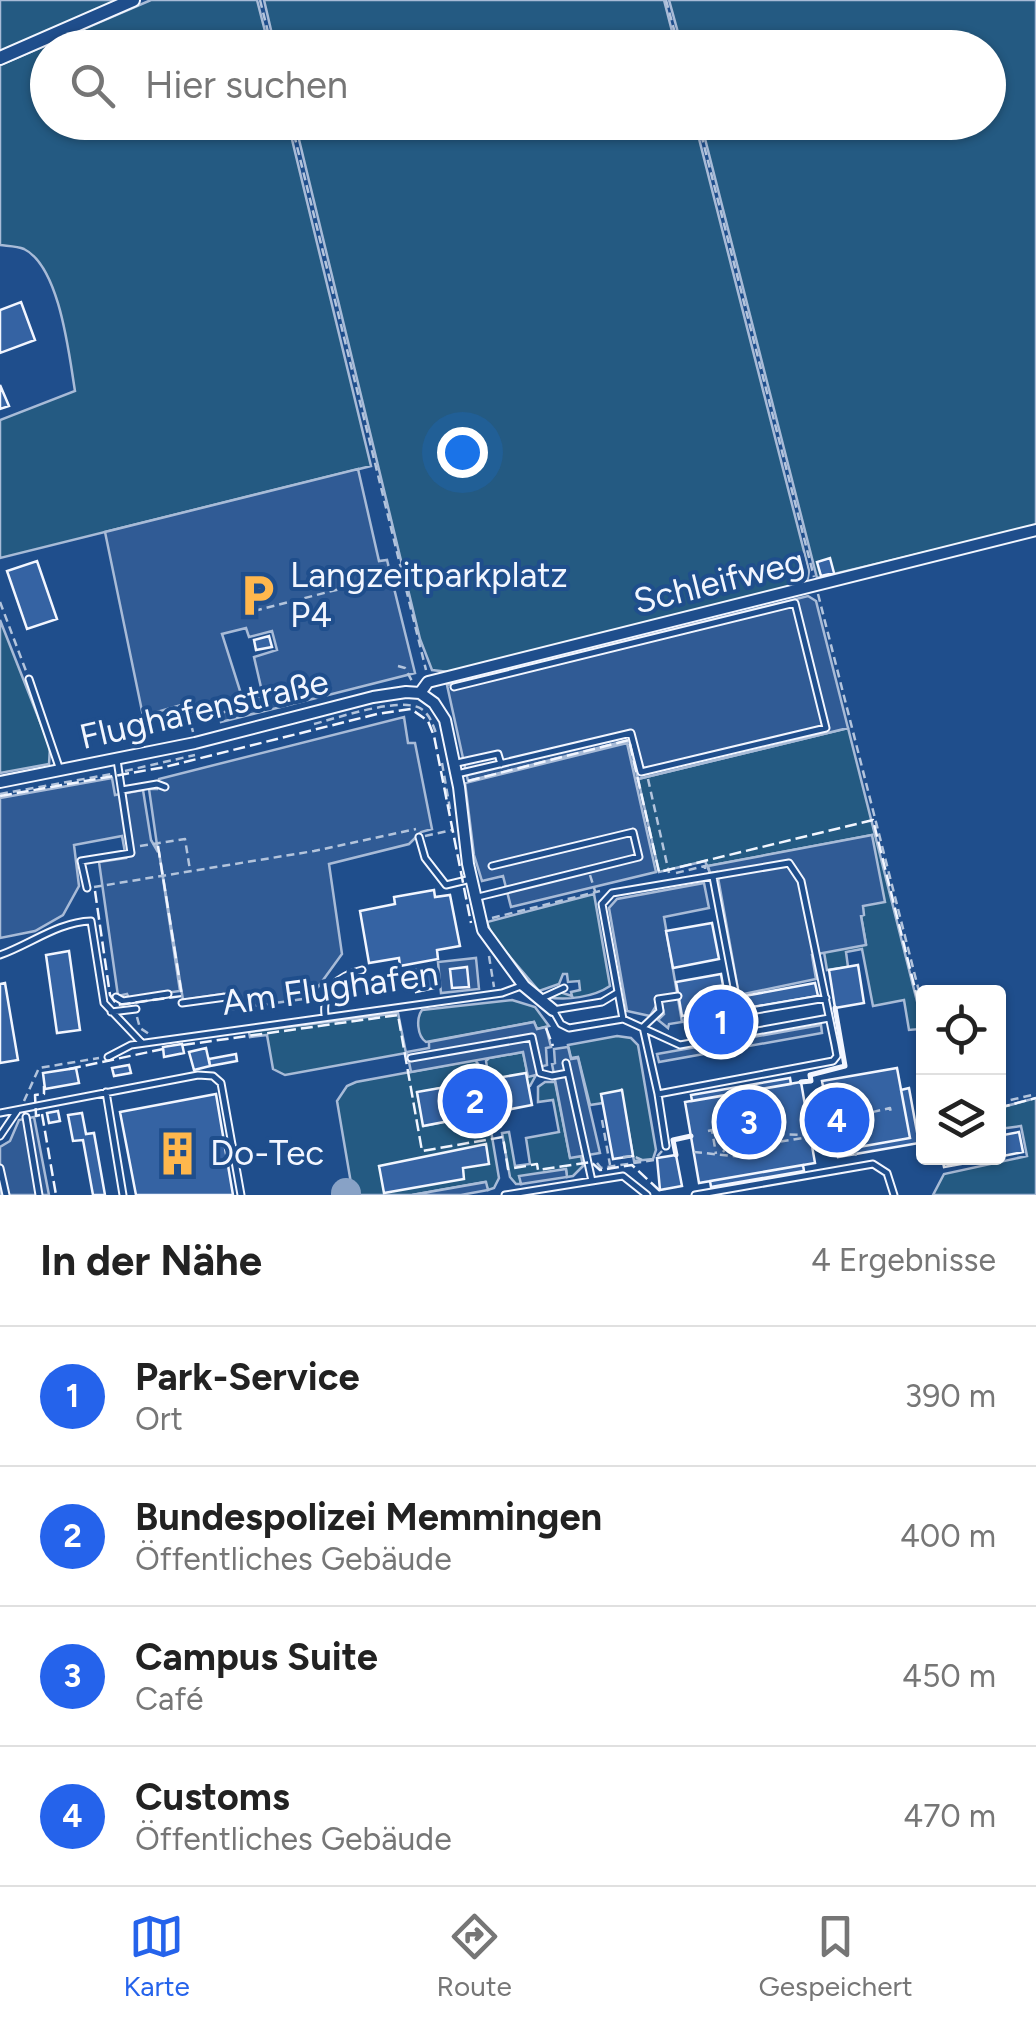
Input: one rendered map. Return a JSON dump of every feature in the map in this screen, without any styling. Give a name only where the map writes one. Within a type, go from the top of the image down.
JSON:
[{"type":"street","points":[[64,30],[133,0]]},
{"type":"street","points":[[0,58],[30,45]]},
{"type":"street","name":"Schleifweg","points":[[428,682],[1036,530]]},
{"type":"street","points":[[428,682],[420,694],[446,720],[471,879],[486,936],[524,986],[553,1010]]},
{"type":"street","name":"Flughafenstraße","points":[[0,782],[60,770],[118,766],[373,697],[420,694]]},
{"type":"lane","points":[[454,687],[795,603],[826,728],[641,772],[632,733],[501,764],[456,769]]},
{"type":"lane","points":[[29,678],[60,770]]},
{"type":"lane","points":[[456,769],[498,754],[501,764]]},
{"type":"lane","points":[[87,888],[81,861],[131,853],[118,766]]},
{"type":"lane","points":[[122,790],[165,786]]},
{"type":"lane","points":[[475,898],[639,857],[633,832],[492,866]]},
{"type":"lane","points":[[418,833],[425,858],[446,885],[471,879]]},
{"type":"lane","points":[[623,1019],[604,900],[612,893],[789,863],[801,881],[836,1056],[827,1064],[658,1094]]},
{"type":"lane","points":[[710,878],[739,1013],[826,998]]},
{"type":"lane","points":[[0,955],[32,943],[60,926],[91,920],[104,1004],[142,1043]]},
{"type":"lane","points":[[326,1015],[328,990],[342,975],[362,970]]},
{"type":"lane","name":"Am Flughafen","points":[[106,1057],[142,1043],[502,993],[524,986]]},
{"type":"lane","points":[[540,999],[564,988]]},
{"type":"lane","points":[[116,998],[168,994]]},
{"type":"lane","points":[[616,994],[602,1002],[553,1010],[561,1024],[569,1028],[623,1019],[680,1045],[830,1018]]},
{"type":"lane","points":[[644,1027],[660,1012],[658,999],[678,996]]},
{"type":"lane","points":[[182,1003],[226,997]]},
{"type":"lane","points":[[111,1012],[136,1012]]},
{"type":"lane","points":[[644,1027],[666,1146]]},
{"type":"lane","points":[[411,1058],[532,1036],[540,1073],[568,1074]]},
{"type":"lane","points":[[566,1063],[592,1181]]},
{"type":"lane","points":[[0,1114],[198,1075],[217,1078],[241,1195]]},
{"type":"lane","points":[[106,1092],[124,1195]]},
{"type":"lane","points":[[0,1136],[20,1110]]},
{"type":"lane","points":[[26,1118],[39,1195]]},
{"type":"lane","points":[[695,1195],[873,1164],[883,1168],[894,1195]]},
{"type":"lane","points":[[0,1168],[6,1195]]},
{"type":"lane","points":[[504,1195],[623,1176],[647,1195]]},
{"type":"path","points":[[260,0],[268,30]]},
{"type":"path","points":[[666,0],[674,30]]},
{"type":"path","points":[[295,140],[428,682]]},
{"type":"path","points":[[703,140],[917,985]]},
{"type":"path","points":[[254,610],[379,580]]},
{"type":"path","points":[[0,602],[29,678]]},
{"type":"path","points":[[398,666],[405,668],[414,682]]},
{"type":"path","points":[[186,700],[193,732]]},
{"type":"path","points":[[299,728],[373,709],[409,705],[426,712],[439,745]]},
{"type":"path","points":[[0,794],[118,766],[198,754]]},
{"type":"path","points":[[441,755],[450,811]]},
{"type":"path","points":[[646,771],[669,875],[704,866],[710,878]]},
{"type":"path","points":[[87,888],[463,827]]},
{"type":"path","points":[[130,847],[185,839],[190,871]]},
{"type":"path","points":[[589,870],[595,893]]},
{"type":"path","points":[[486,920],[614,888]]},
{"type":"path","points":[[485,948],[492,964],[494,989]]},
{"type":"path","points":[[136,1012],[140,1028],[149,1035]]},
{"type":"path","points":[[684,1020],[729,1012]]},
{"type":"path","points":[[20,1110],[38,1068],[106,1057]]},
{"type":"path","points":[[694,1152],[742,1157],[759,1145],[804,1138],[803,1132],[756,1133],[756,1126],[747,1117],[742,1092]]},
{"type":"path","points":[[1006,1102],[1036,1094]]},
{"type":"path","points":[[747,1117],[784,1103]]},
{"type":"path","points":[[847,1118],[890,1108],[891,1114]]},
{"type":"path","points":[[602,1120],[610,1166]]},
{"type":"path","points":[[710,1132],[713,1154],[722,1154],[726,1144],[734,1154],[752,1152],[751,1146]]},
{"type":"path","points":[[586,1151],[601,1168],[654,1160],[666,1146]]},
{"type":"path","points":[[854,1148],[858,1166]]},
{"type":"path","points":[[609,1160],[633,1156],[644,1161]]},
{"type":"shaded area","points":[[0,0],[120,0],[51,30],[30,30],[30,39],[0,52]]},
{"type":"shaded area","points":[[151,0],[257,0],[265,30],[81,30]]},
{"type":"shaded area","points":[[264,0],[664,0],[672,30],[271,30]]},
{"type":"shaded area","points":[[669,0],[1036,0],[1036,526],[817,578],[705,140],[1006,140],[1006,30],[677,30]]},
{"type":"shaded area","points":[[30,52],[30,140],[292,140],[371,466],[0,558],[0,420],[75,391],[61,313],[46,274],[24,249],[0,245],[0,65]]},
{"type":"shaded area","points":[[299,140],[699,140],[809,571],[807,583],[449,672],[432,670],[420,639]]},
{"type":"shaded area","name":"Langzeitparkplatz P4","points":[[358,469],[379,561],[387,560],[415,673],[221,722],[219,714],[230,710],[227,701],[206,706],[207,714],[192,717],[188,703],[143,716],[105,532]],"holes":[[[246,628],[249,637],[272,631],[277,650],[254,657],[263,696],[250,698],[242,697],[222,634]]]},
{"type":"shaded area","points":[[808,596],[816,601],[848,728],[638,779],[629,740],[468,781],[447,685]]},
{"type":"shaded area","points":[[0,620],[50,747],[49,764],[0,773]]},
{"type":"shaded area","points":[[404,717],[408,743],[415,743],[432,829],[421,832],[409,844],[329,864],[342,954],[310,998],[226,1010],[223,994],[183,1000],[159,852],[180,991],[118,996],[99,862],[126,858],[122,836],[74,845],[79,886],[63,915],[35,931],[0,938],[0,798],[112,778],[115,795],[143,790],[151,840],[158,852],[149,789],[157,789],[159,779]]},
{"type":"shaded area","points":[[848,728],[916,997],[916,1029],[909,1030],[904,1000],[873,1006],[862,949],[846,952],[848,967],[827,970],[824,952],[866,944],[861,916],[872,835],[708,866],[710,873],[705,861],[659,872],[638,779]]},
{"type":"shaded area","points":[[627,743],[656,872],[511,907],[503,876],[482,881],[474,855],[465,783]]},
{"type":"shaded area","points":[[872,835],[885,902],[863,906],[866,945],[812,955],[816,979],[739,995],[717,872],[710,873],[708,866]]},
{"type":"shaded area","points":[[704,883],[709,908],[664,917],[682,1022],[669,1024],[668,1028],[658,1020],[664,1014],[662,1005],[656,1006],[650,1016],[627,1011],[609,908],[617,899]]},
{"type":"shaded area","points":[[594,894],[610,986],[580,997],[547,997],[560,992],[572,996],[571,992],[580,990],[579,981],[568,982],[567,974],[563,974],[559,984],[539,991],[492,936],[487,922]]},
{"type":"shaded area","points":[[476,958],[479,989],[441,993],[438,962]]},
{"type":"shaded area","points":[[512,1000],[535,1007],[549,1026],[537,1029],[534,1022],[426,1042],[421,1036],[418,1022],[422,1010]]},
{"type":"shaded area","points":[[398,1013],[406,1053],[285,1075],[273,1069],[267,1035],[250,1037],[249,1032]]},
{"type":"shaded area","points":[[534,1022],[537,1029],[546,1027],[551,1047],[546,1048],[547,1065],[536,1075],[528,1077],[523,1052],[411,1072],[407,1052],[429,1048],[429,1042]]},
{"type":"shaded area","points":[[821,1025],[822,1033],[659,1062],[657,1054]]},
{"type":"shaded area","points":[[617,1036],[631,1038],[638,1045],[656,1150],[653,1159],[634,1161],[621,1090],[603,1103],[590,1105],[578,1057],[571,1058],[568,1045]]},
{"type":"shaded area","points":[[568,1047],[571,1059],[578,1058],[600,1153],[570,1158],[552,1064],[554,1049]]},
{"type":"shaded area","points":[[523,1052],[528,1076],[536,1075],[530,1086],[489,1080],[489,1058]]},
{"type":"shaded area","points":[[475,1060],[480,1080],[417,1093],[424,1126],[488,1113],[499,1178],[494,1188],[488,1190],[485,1182],[412,1195],[353,1195],[337,1101],[347,1086]]},
{"type":"shaded area","points":[[555,1082],[570,1157],[581,1156],[583,1166],[573,1176],[567,1177],[566,1170],[520,1177],[521,1184],[516,1184],[510,1177],[502,1133],[509,1132],[515,1166],[530,1164],[526,1138],[559,1132],[553,1100],[538,1102],[538,1087]]},
{"type":"shaded area","points":[[1036,1098],[1036,1195],[933,1195],[944,1174],[1006,1165],[1006,1161],[1027,1156],[1021,1126],[1006,1128],[1006,1106]]},
{"type":"shaded area","points":[[34,1117],[49,1195],[0,1195],[0,1147],[10,1141],[19,1120]]},
{"type":"shaded area","points":[[566,1169],[567,1177],[521,1184],[519,1176]]},
{"type":"shaded area","points":[[486,1182],[488,1190],[461,1195],[412,1195]]},
{"type":"building","points":[[21,302],[35,340],[0,353],[0,310]]},
{"type":"building","points":[[0,385],[9,406],[0,409]]},
{"type":"building","points":[[830,558],[834,573],[821,576],[817,562]]},
{"type":"building","points":[[37,561],[57,619],[27,629],[7,571]]},
{"type":"building","points":[[269,636],[272,647],[256,650],[254,640]]},
{"type":"building","points":[[434,890],[435,897],[450,895],[460,946],[437,950],[438,959],[400,966],[399,958],[369,963],[360,911],[395,904],[394,897]]},
{"type":"building","points":[[712,923],[719,959],[673,968],[666,931]]},
{"type":"building","points":[[69,951],[80,1030],[57,1033],[46,955]]},
{"type":"building","points":[[858,965],[864,1003],[835,1008],[829,970]]},
{"type":"building","points":[[430,967],[434,988],[416,992],[411,971]]},
{"type":"building","points":[[467,967],[469,987],[452,988],[450,969]]},
{"type":"building","points":[[721,974],[727,1008],[682,1016],[676,982]]},
{"type":"building","points":[[5,983],[18,1060],[0,1063],[0,984]]},
{"type":"building","points":[[815,983],[818,996],[741,1009],[739,997]]},
{"type":"building","points":[[724,1015],[726,1027],[717,1028],[715,1017]]},
{"type":"building","points":[[182,1044],[184,1053],[164,1057],[163,1047]]},
{"type":"building","points":[[206,1048],[210,1066],[194,1070],[189,1052]]},
{"type":"building","points":[[236,1054],[237,1061],[210,1066],[209,1059]]},
{"type":"building","points":[[129,1065],[131,1073],[114,1076],[112,1068]]},
{"type":"building","points":[[76,1068],[79,1083],[45,1089],[43,1073]]},
{"type":"building","points":[[897,1068],[910,1138],[836,1151],[832,1124],[809,1129],[808,1122],[829,1118],[822,1081]]},
{"type":"building","points":[[526,1073],[532,1105],[423,1126],[417,1092]]},
{"type":"building","points":[[790,1078],[791,1084],[692,1101],[691,1095]]},
{"type":"building","points":[[801,1082],[815,1163],[699,1183],[685,1102]]},
{"type":"building","points":[[909,1088],[916,1144],[838,1157],[836,1151],[910,1138],[901,1090]]},
{"type":"building","points":[[622,1090],[633,1156],[613,1159],[601,1094]]},
{"type":"building","name":"Do-Tec","points":[[216,1094],[233,1195],[136,1195],[120,1112]]},
{"type":"building","points":[[58,1111],[60,1121],[49,1123],[47,1113]]},
{"type":"building","points":[[82,1113],[86,1134],[94,1133],[105,1195],[93,1195],[83,1140],[73,1141],[68,1115]]},
{"type":"building","points":[[1019,1132],[1023,1152],[1006,1155],[1006,1134]]},
{"type":"building","points":[[486,1144],[489,1164],[463,1168],[464,1179],[384,1193],[379,1166]]},
{"type":"building","points":[[676,1155],[682,1186],[660,1190],[657,1158]]},
{"type":"building","points":[[803,1165],[804,1171],[711,1187],[710,1181]]},
{"type":"fence","points":[[0,796],[165,767],[411,709],[428,721],[434,736],[471,923]]},
{"type":"fence","points":[[468,781],[629,740],[659,872],[873,820],[916,993]]},
{"type":"fence","points":[[95,891],[110,995],[117,1005],[182,996],[158,846]]},
{"type":"fence","points":[[183,1045],[398,1015],[422,1151],[503,1137],[508,1169],[537,1164],[538,1170],[591,1162],[600,1170],[632,1165],[659,1190],[665,1189]]},
{"type":"fence","points":[[546,1028],[553,1046]]},
{"type":"fence","points":[[69,1069],[163,1049]]},
{"type":"fence","points":[[40,1115],[36,1116],[35,1095],[44,1094],[44,1086]]},
{"type":"fence","points":[[1006,1106],[1036,1098]]},
{"type":"fence","points":[[42,1114],[56,1195]]},
{"type":"wall","points":[[801,1082],[811,1081],[810,1075],[845,1066],[835,1008]]},
{"type":"wall","points":[[676,1155],[673,1140],[691,1136]]},
{"type":"place","name":"Langzeitparkplatz P4","points":[[257,595]]},
{"type":"place","name":"Park-Service","points":[[721,1022]]},
{"type":"place","name":"Bundespolizei Memmingen","points":[[475,1101]]},
{"type":"place","name":"Customs","points":[[837,1120]]},
{"type":"place","name":"Campus Suite","points":[[749,1122]]},
{"type":"place","name":"Do-Tec","points":[[177,1153]]}]
